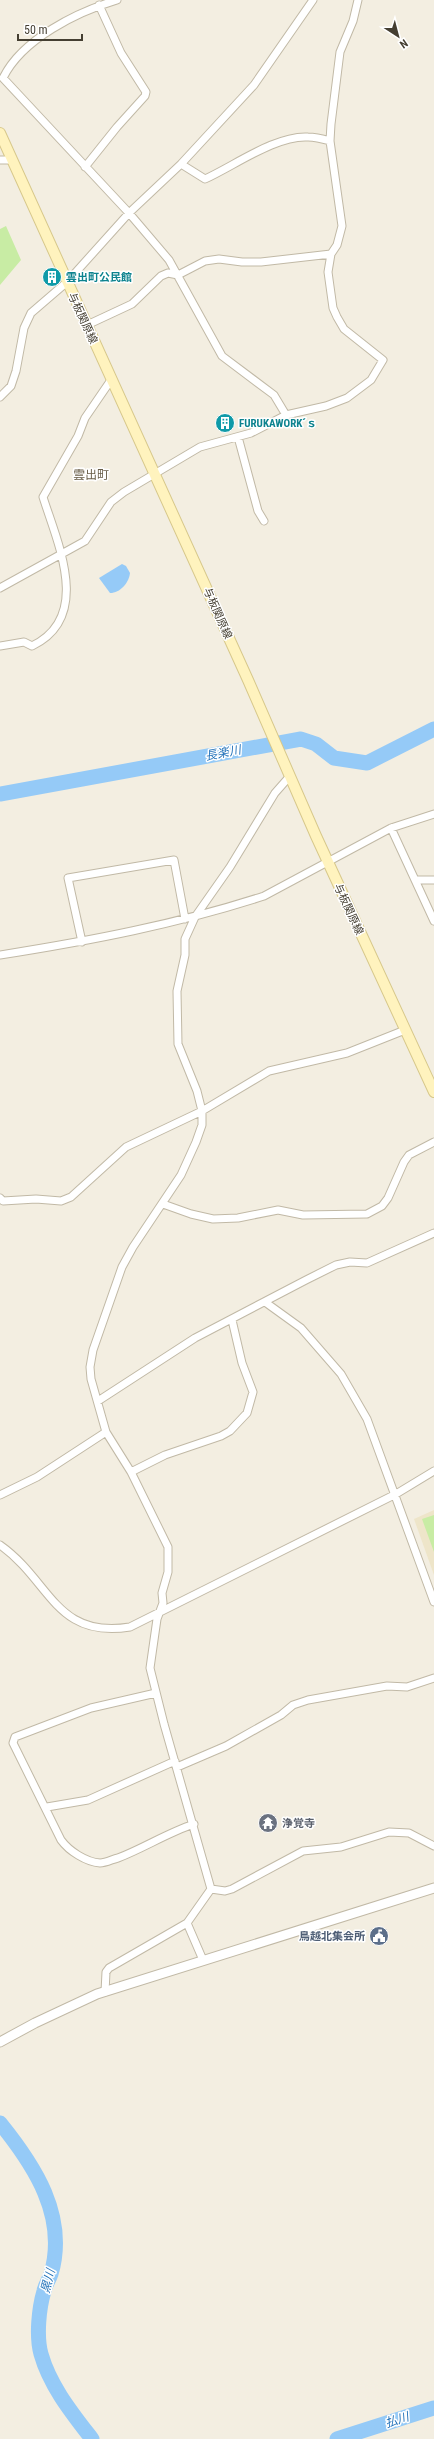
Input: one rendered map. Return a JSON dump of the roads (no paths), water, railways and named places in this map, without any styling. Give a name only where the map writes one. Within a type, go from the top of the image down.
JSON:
[{"type":"main road","name":"与板関原線","points":[[0,133],[328,863],[434,1092]]},
{"type":"street","points":[[117,0],[99,5],[74,17],[32,43],[19,53],[1,77],[129,213],[169,260],[222,356],[274,395],[286,415]]},
{"type":"street","points":[[0,397],[11,386],[16,371],[24,328],[31,314],[67,282],[129,213],[181,164],[254,85],[313,0]]},
{"type":"street","points":[[0,588],[85,541],[111,502],[200,447],[256,431],[286,415],[326,406],[347,398],[371,380],[383,360],[344,329],[336,318],[333,308],[328,272],[331,254],[337,245],[342,226],[330,141],[340,52],[354,16],[358,0]]},
{"type":"street","points":[[85,166],[145,96],[146,92],[121,52],[99,5]]},
{"type":"street","points":[[181,164],[205,179],[279,144],[308,137],[330,141]]},
{"type":"street","points":[[0,160],[12,160]]},
{"type":"street","points":[[87,325],[132,304],[162,276],[168,273],[178,275],[212,260],[261,262],[331,254]]},
{"type":"street","points":[[0,646],[24,642],[32,646],[47,636],[59,619],[65,604],[68,588],[67,573],[60,555],[43,497],[78,436],[85,418],[111,380]]},
{"type":"street","points":[[238,437],[258,511],[264,521]]},
{"type":"street","points":[[105,1992],[106,1972],[109,1968],[187,1923],[211,1889],[156,1692],[150,1659],[159,1611],[163,1602],[162,1593],[168,1572],[168,1547],[131,1472],[106,1432],[91,1379],[93,1350],[122,1268],[133,1247],[181,1175],[202,1125],[202,1111],[197,1091],[178,1044],[176,991],[185,955],[185,939],[194,917],[230,867],[275,793],[290,776]]},
{"type":"street","points":[[0,955],[82,942],[194,917],[264,896],[391,828],[434,814]]},
{"type":"street","points":[[391,828],[434,921]]},
{"type":"street","points":[[82,942],[68,878],[174,860],[185,919]]},
{"type":"street","points":[[416,880],[434,880]]},
{"type":"street","points":[[0,1198],[3,1201],[36,1198],[61,1201],[71,1197],[126,1147],[202,1111],[269,1071],[347,1053],[405,1030]]},
{"type":"street","points":[[163,1204],[191,1214],[213,1219],[238,1218],[278,1210],[303,1216],[366,1214],[382,1206],[388,1198],[404,1162],[410,1155],[434,1142]]},
{"type":"street","points":[[98,1401],[195,1338],[336,1265],[350,1262],[367,1263],[434,1233]]},
{"type":"street","points":[[265,1302],[302,1328],[341,1374],[368,1419],[434,1602]]},
{"type":"street","points":[[131,1472],[165,1455],[221,1436],[230,1431],[247,1413],[253,1392],[242,1363],[232,1320]]},
{"type":"street","points":[[0,1494],[37,1477],[106,1432]]},
{"type":"street","points":[[0,1545],[24,1564],[57,1608],[70,1618],[83,1625],[113,1630],[130,1627],[159,1611],[396,1494],[434,1470]]},
{"type":"street","points":[[47,1807],[88,1800],[176,1764],[226,1746],[281,1715],[293,1705],[308,1700],[387,1686],[407,1687],[434,1678]]},
{"type":"street","points":[[156,1692],[91,1708],[15,1737],[13,1743],[66,1846],[89,1860],[102,1864],[137,1851],[176,1830],[194,1824]]},
{"type":"street","points":[[211,1889],[225,1891],[232,1889],[303,1851],[341,1847],[389,1832],[409,1833],[434,1846]]},
{"type":"street","points":[[0,2042],[35,2023],[105,1992],[434,1888]]},
{"type":"street","points":[[187,1923],[203,1960]]},
{"type":"water","points":[[122,564],[126,566],[130,573],[128,580],[123,587],[114,593],[110,593],[99,578]]},
{"type":"waterway","name":"長楽川","points":[[0,794],[301,739],[316,744],[334,758],[367,763],[434,729]]},
{"type":"waterway","name":"黒川","points":[[0,2123],[13,2139],[36,2174],[45,2192],[55,2232],[55,2253],[51,2274],[42,2298],[38,2331],[41,2354],[56,2388],[69,2409],[92,2439]]},
{"type":"waterway","name":"払川","points":[[337,2439],[434,2408]]},
{"type":"place","name":"雲出町公民館","points":[[52,277]]},
{"type":"place","name":"FURUKAWORK´ｓ","points":[[225,423]]},
{"type":"place","name":"浄覚寺","points":[[268,1823]]},
{"type":"place","name":"鳥越北集会所","points":[[379,1936]]},
{"type":"district","name":"雲出町","points":[[91,475]]}]
